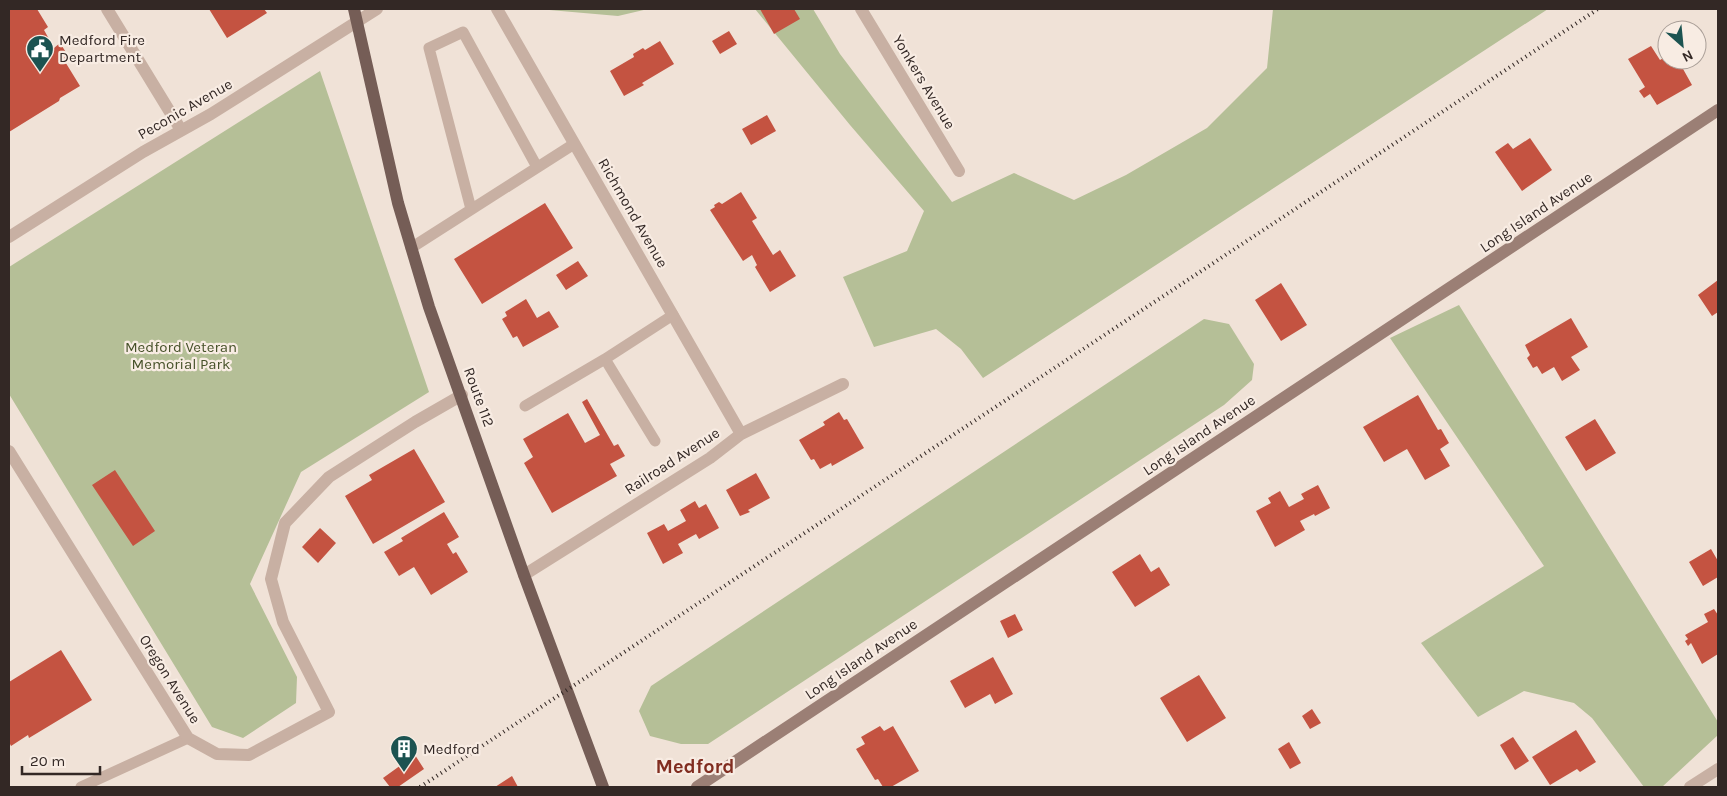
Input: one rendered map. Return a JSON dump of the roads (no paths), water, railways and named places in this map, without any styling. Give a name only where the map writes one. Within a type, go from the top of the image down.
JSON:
[{"type":"main road","name":"Route 112","points":[[354,9],[398,204],[429,307],[462,395],[524,575],[603,787]]},
{"type":"street","points":[[106,9],[181,130]]},
{"type":"street","name":"Peconic Avenue","points":[[9,237],[142,152],[211,114],[377,9]]},
{"type":"street","name":"Richmond Avenue","points":[[497,9],[741,434]]},
{"type":"street","name":"Yonkers Avenue","points":[[861,9],[959,171]]},
{"type":"street","name":"Long Island Avenue","points":[[698,787],[1718,110]]},
{"type":"street","name":"Railroad Avenue","points":[[524,575],[710,458],[741,434],[843,384]]},
{"type":"street","name":"Oregon Avenue","points":[[9,451],[188,738],[217,754],[249,755],[330,712],[283,622],[270,579],[285,523],[329,477],[407,427],[462,395]]},
{"type":"street","points":[[1690,787],[1718,769]]},
{"type":"lane","points":[[471,209],[429,48],[463,32],[537,167]]},
{"type":"lane","points":[[411,248],[574,144]]},
{"type":"lane","points":[[525,406],[605,359],[673,315]]},
{"type":"lane","points":[[605,359],[654,441]]},
{"type":"lane","points":[[81,787],[188,738]]},
{"type":"railway","points":[[420,787],[1598,9]]},
{"type":"place","name":"Medford Fire Department","points":[[40,73]]},
{"type":"place","name":"Medford","points":[[404,773]]},
{"type":"district","name":"Medford","points":[[695,766]]},
{"type":"park label","name":"Medford Veteran Memorial Park","points":[[181,356]]}]
